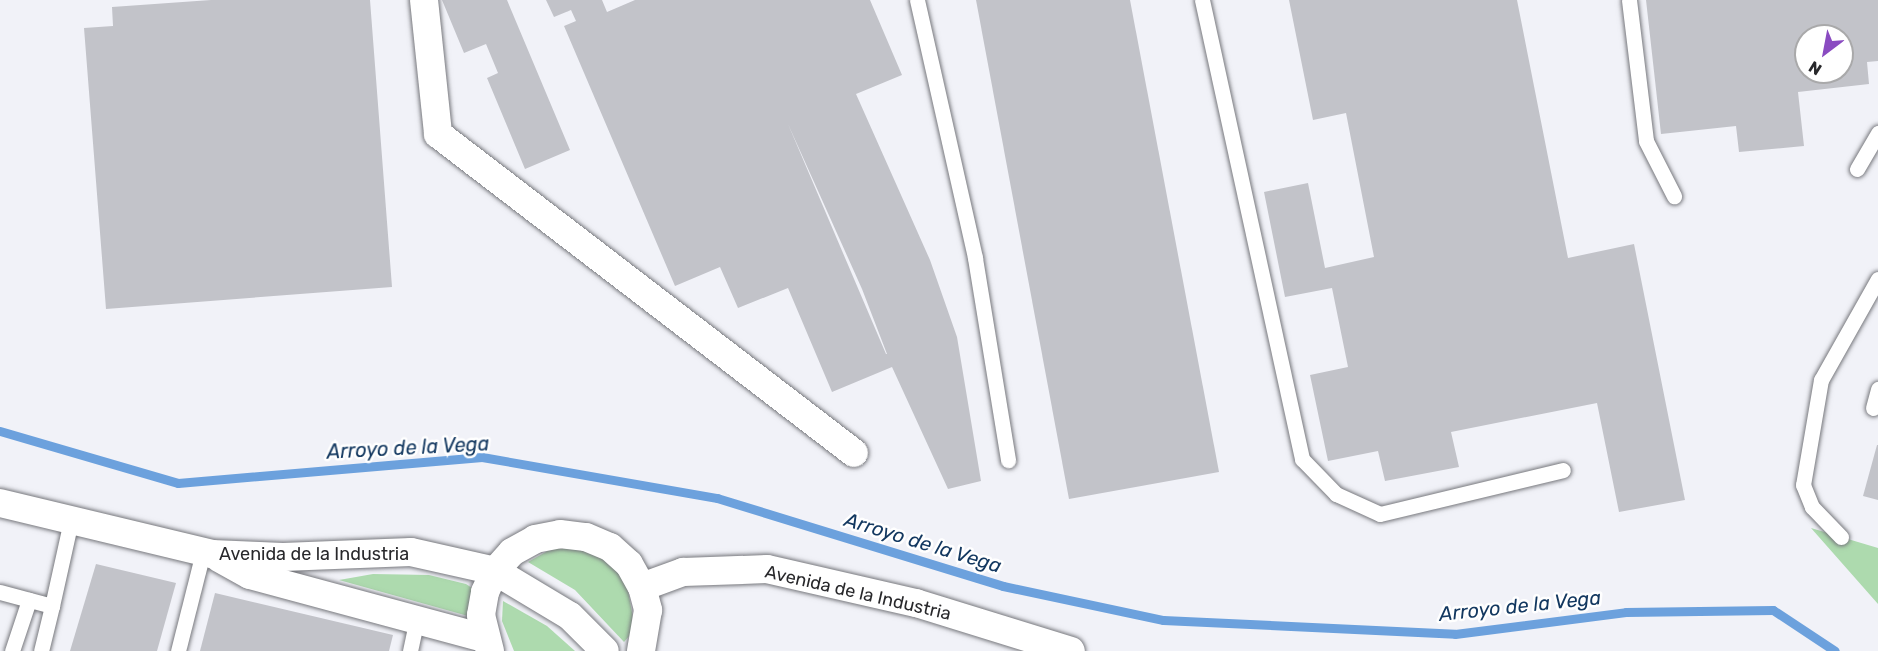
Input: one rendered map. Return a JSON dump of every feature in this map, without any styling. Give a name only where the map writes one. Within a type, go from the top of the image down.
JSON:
[{"type":"street","points":[[424,0],[438,134],[854,453]]},
{"type":"street","name":"Avenida de la Industria","points":[[0,503],[207,553],[283,557],[411,552],[495,571],[570,616],[604,651]]},
{"type":"street","points":[[207,553],[250,575],[417,618],[487,645],[483,603],[495,571],[512,552],[535,539],[560,534],[586,537],[610,547],[629,564],[642,587],[648,610],[641,651]]},
{"type":"street","name":"Avenida de la Industria","points":[[642,587],[683,572],[767,569],[916,603],[1071,651]]},
{"type":"lane","points":[[917,0],[975,258],[1008,460]]},
{"type":"lane","points":[[1202,0],[1302,459],[1336,494],[1380,514],[1563,470]]},
{"type":"lane","points":[[1629,0],[1646,141],[1674,196]]},
{"type":"lane","points":[[1857,169],[1878,133]]},
{"type":"lane","points":[[1841,537],[1812,507],[1803,484],[1821,380],[1878,279]]},
{"type":"lane","points":[[1873,408],[1878,389]]},
{"type":"lane","points":[[41,651],[72,520]]},
{"type":"lane","points":[[178,651],[207,553]]},
{"type":"lane","points":[[0,592],[52,606]]},
{"type":"lane","points":[[12,651],[28,600]]},
{"type":"lane","points":[[410,651],[417,618]]},
{"type":"green space","points":[[1811,528],[1878,548],[1878,604]]},
{"type":"green space","points":[[573,548],[595,553],[616,566],[626,579],[633,618],[631,634],[624,642],[575,590],[528,562],[551,549]]},
{"type":"green space","points":[[373,574],[429,575],[466,584],[475,590],[468,616],[339,580]]},
{"type":"green space","points":[[503,601],[547,626],[575,651],[514,651],[502,621]]},
{"type":"building","points":[[211,0],[370,0],[392,287],[106,309],[84,28],[113,26],[112,7]]},
{"type":"building","points":[[442,0],[507,0],[570,150],[525,169],[487,78],[498,73],[486,44],[464,53]]},
{"type":"building","points":[[546,0],[602,0],[607,12],[635,0],[870,0],[902,75],[856,94],[930,260],[957,337],[981,481],[948,489],[892,367],[832,392],[788,288],[738,308],[720,267],[675,286],[564,26],[576,21],[571,10],[554,17]],"holes":[[[788,124],[862,289],[887,354]]]},
{"type":"building","points":[[976,0],[1130,0],[1219,472],[1069,499]]},
{"type":"building","points":[[1289,0],[1517,0],[1568,258],[1634,244],[1685,500],[1619,512],[1597,403],[1451,432],[1459,467],[1385,481],[1378,451],[1328,461],[1310,375],[1348,367],[1332,288],[1285,297],[1264,192],[1308,183],[1325,268],[1374,257],[1346,113],[1313,120]]},
{"type":"building","points":[[1646,0],[1878,0],[1878,61],[1867,62],[1869,84],[1798,92],[1804,146],[1739,152],[1736,126],[1661,134]]},
{"type":"building","points":[[1878,445],[1878,500],[1863,496]]},
{"type":"building","points":[[96,564],[176,583],[157,651],[70,651]]},
{"type":"building","points":[[215,593],[393,635],[389,651],[200,651]]},
{"type":"waterway","name":"Arroyo de la Vega","points":[[0,431],[178,483],[482,457],[717,498],[1003,586],[1163,620],[1455,634],[1626,612],[1773,610],[1835,651]]}]
